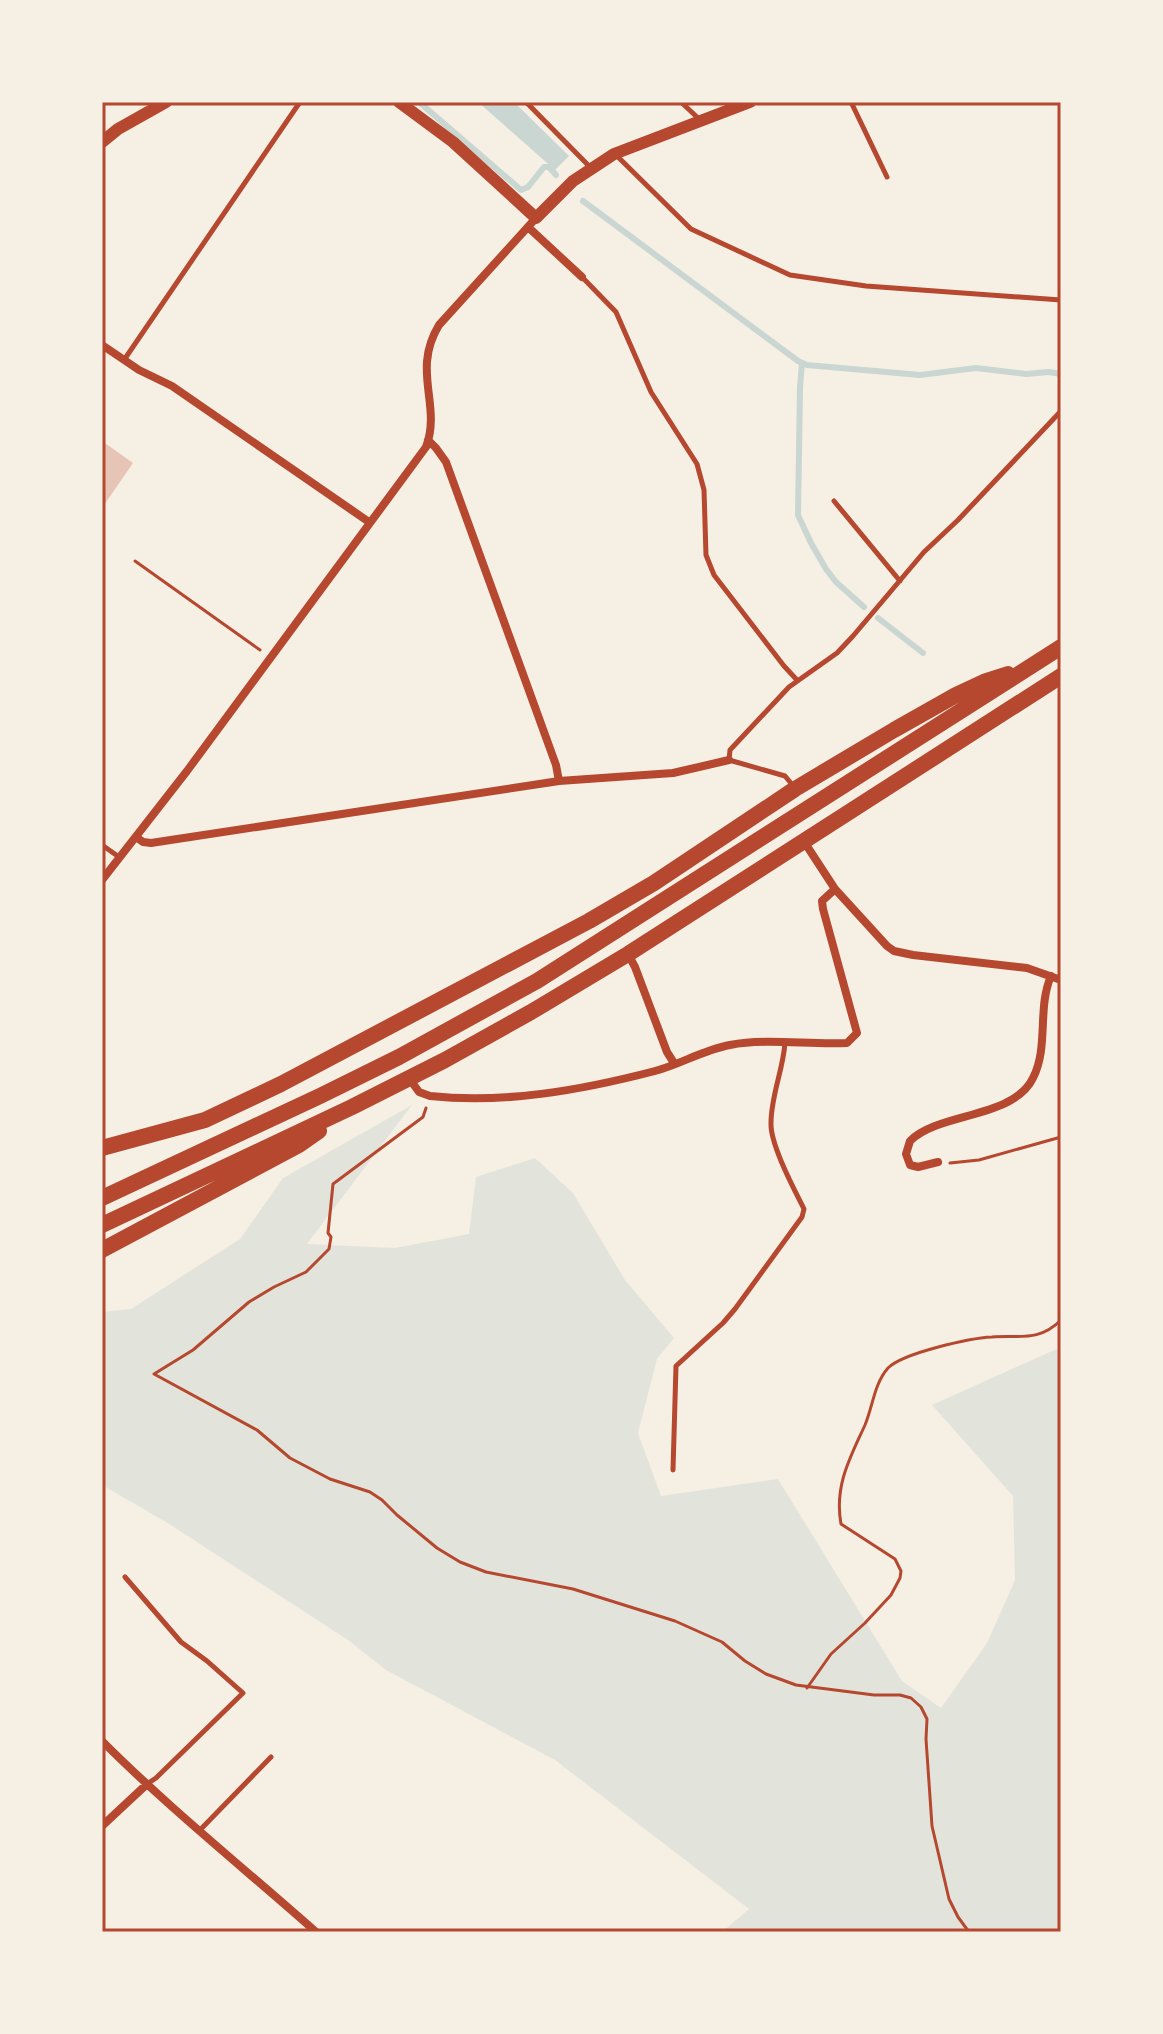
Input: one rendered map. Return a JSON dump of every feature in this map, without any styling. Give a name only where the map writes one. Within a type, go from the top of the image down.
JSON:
[{"type":"highway","points":[[102,1198],[399,1057],[537,981],[1061,647]]},
{"type":"highway","points":[[102,1148],[205,1120],[281,1084],[601,914],[654,883],[795,789],[956,695],[986,681],[1025,670]]},
{"type":"highway","points":[[102,1225],[352,1107],[531,1012],[628,954],[1061,676]]},
{"type":"highway","points":[[102,1250],[299,1145],[352,1107]]},
{"type":"street","points":[[102,142],[118,129],[166,102]]},
{"type":"street","points":[[399,102],[453,142],[582,277]]},
{"type":"street","points":[[102,880],[187,771],[418,458],[428,440],[431,425],[426,354],[439,325],[532,222],[590,168],[615,154],[750,102]]},
{"type":"street","points":[[102,345],[139,370],[172,386],[369,522]]},
{"type":"street","points":[[428,440],[446,462],[556,765],[559,781]]},
{"type":"street","points":[[136,837],[151,843],[559,781],[673,773],[729,760]]},
{"type":"street","points":[[803,840],[835,889],[894,951],[1027,968],[1061,980]]},
{"type":"street","points":[[409,1078],[419,1092],[430,1096],[547,1094],[656,1070],[710,1049],[733,1044],[847,1043],[857,1033],[822,901],[835,889]]},
{"type":"street","points":[[628,954],[674,1063]]},
{"type":"street","points":[[938,1162],[918,1167],[910,1165],[906,1154],[910,1141],[924,1131],[1014,1099],[1035,1076],[1042,1044],[1046,988],[1051,976]]},
{"type":"street","points":[[102,1741],[146,1785],[316,1932]]},
{"type":"street","points":[[102,1826],[146,1785]]},
{"type":"lane","points":[[124,360],[300,102]]},
{"type":"lane","points":[[526,102],[590,168]]},
{"type":"lane","points":[[681,102],[700,120]]},
{"type":"lane","points":[[851,102],[887,177]]},
{"type":"lane","points":[[615,154],[691,229],[790,275],[866,286],[1061,300]]},
{"type":"lane","points":[[582,277],[623,323],[651,392],[697,464],[704,490],[706,555],[714,575],[797,680]]},
{"type":"lane","points":[[795,789],[785,776],[729,760],[730,750],[797,680],[837,653],[924,552],[1061,411]]},
{"type":"lane","points":[[834,501],[900,581]]},
{"type":"lane","points":[[102,845],[119,857]]},
{"type":"lane","points":[[673,1470],[676,1366],[735,1309],[802,1217],[804,1209],[776,1149],[770,1126],[785,1043]]},
{"type":"lane","points":[[125,1577],[181,1642],[243,1693],[146,1785]]},
{"type":"lane","points":[[200,1830],[271,1757]]},
{"type":"path","points":[[135,561],[260,650]]},
{"type":"path","points":[[430,1096],[423,1117],[333,1184],[329,1249],[306,1272],[249,1302],[193,1350],[154,1374],[257,1430],[290,1458],[330,1479],[370,1492],[437,1548],[460,1562],[486,1572],[573,1589],[675,1621],[722,1642],[766,1674],[807,1688],[911,1698],[921,1707],[927,1719],[932,1826],[949,1899],[969,1932]]},
{"type":"path","points":[[938,1162],[953,1164],[979,1160],[1061,1137]]},
{"type":"path","points":[[807,1688],[831,1654],[891,1595],[900,1578],[901,1571],[895,1559],[841,1524],[838,1501],[843,1475],[866,1422],[878,1382],[896,1361],[922,1351],[991,1337],[1031,1336],[1043,1333],[1061,1320]]},
{"type":"shaded area","points":[[478,102],[514,102],[569,156],[555,170]]},
{"type":"shaded area","points":[[412,1105],[307,1244],[395,1248],[469,1234],[476,1177],[535,1158],[573,1193],[625,1280],[674,1338],[657,1359],[638,1433],[661,1496],[778,1479],[902,1681],[941,1708],[987,1643],[1015,1580],[1013,1496],[932,1405],[1061,1347],[1061,1932],[722,1932],[749,1909],[555,1760],[386,1670],[348,1640],[166,1522],[102,1485],[102,1312],[131,1309],[240,1239],[283,1178]]},
{"type":"building","points":[[102,441],[133,463],[102,508]]},
{"type":"waterway","points":[[419,102],[521,190],[528,187],[544,167],[549,167],[556,175]]},
{"type":"waterway","points":[[583,201],[807,365],[920,375],[976,368],[1026,374],[1061,374]]},
{"type":"waterway","points":[[802,363],[798,515],[826,569],[864,607]]},
{"type":"waterway","points":[[878,618],[923,653]]}]
